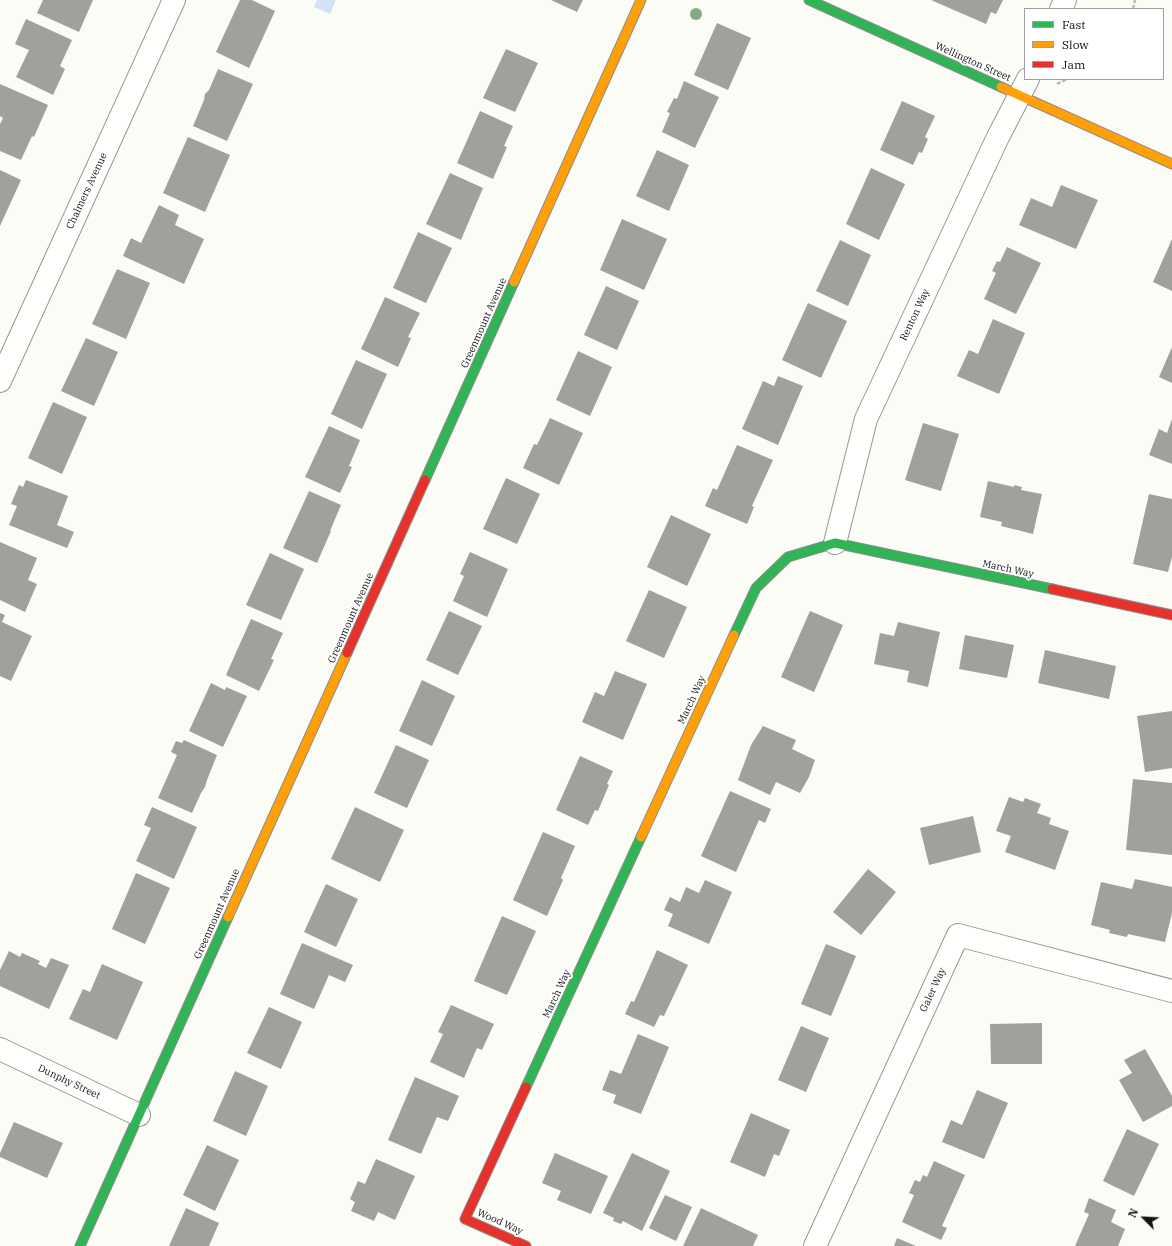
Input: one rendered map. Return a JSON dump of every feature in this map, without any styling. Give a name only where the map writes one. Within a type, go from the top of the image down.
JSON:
[{"type":"street","name":"Chalmers Avenue","points":[[0,381],[174,0]]},
{"type":"street","name":"Greenmount Avenue","points":[[80,1246],[641,0]]},
{"type":"street","name":"Wellington Street","points":[[809,0],[1024,87],[1172,164]]},
{"type":"street","name":"Renton Way","points":[[835,543],[866,419],[998,137],[1024,87]]},
{"type":"street","name":"March Way","points":[[465,1219],[756,588],[788,557],[835,543],[1172,615]]},
{"type":"street","name":"Galer Way","points":[[815,1246],[958,935],[1172,991]]},
{"type":"street","name":"Dunphy Street","points":[[0,1049],[139,1115]]},
{"type":"street","name":"Wood Way","points":[[465,1219],[526,1246]]},
{"type":"path","points":[[1057,84],[1065,80]]},
{"type":"water","points":[[317,0],[336,0],[330,14],[314,7]]},
{"type":"building","points":[[43,0],[93,0],[79,32],[37,13]]},
{"type":"building","points":[[240,0],[252,0],[275,11],[249,68],[216,52]]},
{"type":"building","points":[[551,0],[583,0],[577,12]]},
{"type":"building","points":[[931,0],[1003,0],[996,14],[991,12],[986,24]]},
{"type":"building","points":[[26,19],[72,40],[60,66],[65,69],[53,95],[16,77],[29,50],[15,44]]},
{"type":"building","points":[[717,23],[751,38],[728,90],[694,75]]},
{"type":"building","points":[[506,49],[538,63],[515,112],[483,98]]},
{"type":"building","points":[[218,69],[253,84],[227,141],[193,126],[205,94],[209,90]]},
{"type":"building","points":[[684,81],[719,97],[695,148],[662,132],[670,113],[667,112],[674,98],[677,99]]},
{"type":"building","points":[[0,84],[48,105],[34,137],[32,136],[21,160],[0,151],[0,124],[3,118],[0,116]]},
{"type":"building","points":[[902,101],[935,116],[925,137],[928,139],[922,153],[919,152],[913,165],[880,150]]},
{"type":"building","points":[[480,111],[513,126],[504,146],[507,147],[493,179],[457,163]]},
{"type":"building","points":[[188,137],[230,155],[205,212],[163,193]]},
{"type":"building","points":[[657,150],[689,165],[669,211],[636,196]]},
{"type":"building","points":[[871,168],[905,184],[879,240],[846,224]]},
{"type":"building","points":[[0,170],[21,180],[0,226]]},
{"type":"building","points":[[450,173],[483,188],[461,240],[426,224]]},
{"type":"building","points":[[1061,185],[1098,200],[1076,249],[1019,225],[1031,198],[1052,207]]},
{"type":"building","points":[[159,205],[179,215],[175,225],[204,239],[184,284],[123,256],[131,238],[141,243]]},
{"type":"building","points":[[622,219],[667,239],[644,290],[600,270]]},
{"type":"building","points":[[418,232],[452,248],[426,303],[393,288]]},
{"type":"building","points":[[1172,239],[1172,291],[1153,282]]},
{"type":"building","points":[[840,240],[871,255],[848,306],[816,291]]},
{"type":"building","points":[[1007,247],[1041,263],[1016,314],[984,299],[996,273],[992,271],[997,261],[1000,262]]},
{"type":"building","points":[[117,269],[150,283],[126,339],[92,324]]},
{"type":"building","points":[[606,286],[639,301],[617,350],[584,335]]},
{"type":"building","points":[[385,297],[420,313],[408,337],[411,338],[398,367],[361,349]]},
{"type":"building","points":[[808,303],[847,321],[821,378],[782,360]]},
{"type":"building","points":[[993,319],[1025,333],[999,394],[957,376],[969,350],[978,354]]},
{"type":"building","points":[[86,338],[118,352],[94,406],[61,391]]},
{"type":"building","points":[[1172,347],[1172,383],[1159,377]]},
{"type":"building","points":[[578,351],[612,367],[590,416],[556,400]]},
{"type":"building","points":[[356,360],[387,374],[362,429],[331,414]]},
{"type":"building","points":[[778,376],[803,386],[778,445],[742,429],[763,381],[774,386]]},
{"type":"building","points":[[53,402],[87,417],[62,474],[28,458]]},
{"type":"building","points":[[550,418],[583,433],[559,485],[523,468],[534,444],[537,445]]},
{"type":"building","points":[[1172,419],[1172,464],[1149,455],[1159,429],[1167,433]]},
{"type":"building","points":[[923,423],[959,434],[941,491],[905,480]]},
{"type":"building","points":[[329,426],[360,440],[349,466],[352,467],[340,493],[305,477]]},
{"type":"building","points":[[737,445],[773,460],[752,506],[754,507],[747,524],[705,506],[713,488],[717,490]]},
{"type":"building","points":[[506,478],[540,494],[517,544],[483,529]]},
{"type":"building","points":[[26,480],[68,496],[57,525],[74,532],[67,548],[9,525],[17,506],[11,504],[19,485],[23,487]]},
{"type":"building","points":[[988,481],[1014,487],[1014,485],[1022,487],[1021,490],[1042,494],[1033,534],[1001,526],[1002,522],[980,517]]},
{"type":"building","points":[[309,491],[341,505],[317,563],[283,548]]},
{"type":"building","points":[[1149,494],[1172,499],[1172,557],[1168,572],[1133,564]]},
{"type":"building","points":[[671,515],[711,534],[687,586],[647,567]]},
{"type":"building","points":[[0,542],[37,558],[28,580],[37,584],[25,612],[0,600]]},
{"type":"building","points":[[470,552],[508,569],[487,617],[453,601],[464,576],[460,574]]},
{"type":"building","points":[[270,553],[304,569],[281,620],[246,605]]},
{"type":"building","points":[[649,590],[687,607],[664,658],[626,641]]},
{"type":"building","points":[[449,611],[482,626],[458,675],[426,660]]},
{"type":"building","points":[[810,611],[843,625],[814,692],[781,677]]},
{"type":"building","points":[[0,613],[5,615],[2,622],[32,636],[11,681],[0,676]]},
{"type":"building","points":[[251,619],[283,633],[271,659],[274,660],[259,691],[226,675]]},
{"type":"building","points":[[898,622],[940,632],[928,687],[907,682],[909,671],[874,664],[880,633],[894,636]]},
{"type":"building","points":[[965,635],[1014,645],[1007,678],[959,669]]},
{"type":"building","points":[[1045,650],[1116,666],[1109,699],[1038,683]]},
{"type":"building","points":[[615,671],[647,684],[623,740],[582,722],[595,692],[604,696]]},
{"type":"building","points":[[422,680],[455,696],[432,746],[399,731]]},
{"type":"building","points":[[211,683],[225,690],[226,687],[247,696],[223,747],[189,731]]},
{"type":"building","points":[[1172,711],[1172,768],[1145,772],[1137,716]]},
{"type":"building","points":[[763,726],[796,740],[792,749],[815,760],[809,777],[800,793],[776,782],[770,795],[738,780],[751,745]]},
{"type":"building","points":[[184,740],[217,755],[205,787],[192,813],[158,798],[177,755],[171,752],[176,741],[182,743]]},
{"type":"building","points":[[396,745],[429,760],[407,808],[374,793]]},
{"type":"building","points":[[580,756],[613,771],[598,811],[595,810],[588,825],[556,810]]},
{"type":"building","points":[[1133,779],[1172,783],[1172,855],[1126,850]]},
{"type":"building","points":[[730,791],[771,809],[765,823],[759,820],[736,872],[701,856]]},
{"type":"building","points":[[1009,797],[1023,802],[1025,798],[1041,804],[1037,813],[1051,818],[1049,824],[1069,831],[1055,870],[1005,852],[1011,836],[996,831]]},
{"type":"building","points":[[152,807],[197,827],[174,879],[136,861],[151,828],[144,825]]},
{"type":"building","points":[[355,807],[404,830],[380,882],[331,859]]},
{"type":"building","points":[[973,816],[981,852],[929,865],[920,828]]},
{"type":"building","points":[[543,832],[575,846],[561,878],[563,880],[547,916],[513,900]]},
{"type":"building","points":[[868,869],[896,892],[861,935],[833,912]]},
{"type":"building","points":[[136,873],[170,888],[145,944],[112,929]]},
{"type":"building","points":[[1135,879],[1172,887],[1172,913],[1165,942],[1128,934],[1127,937],[1109,933],[1110,930],[1091,925],[1101,882],[1132,889]]},
{"type":"building","points":[[705,880],[732,892],[709,944],[668,926],[673,914],[664,910],[670,897],[680,902],[686,887],[699,893]]},
{"type":"building","points":[[326,884],[358,899],[336,947],[304,932]]},
{"type":"building","points":[[502,916],[536,931],[507,995],[474,981]]},
{"type":"building","points":[[302,943],[353,965],[345,982],[329,975],[314,1009],[280,994]]},
{"type":"building","points":[[826,944],[856,956],[831,1016],[801,1004]]},
{"type":"building","points":[[657,950],[688,965],[664,1016],[660,1015],[654,1027],[625,1014],[631,1001],[634,1002]]},
{"type":"building","points":[[9,951],[20,957],[22,953],[40,961],[38,964],[46,968],[51,958],[69,965],[49,1009],[0,986],[0,970]]},
{"type":"building","points":[[102,964],[143,982],[117,1040],[69,1019],[83,989],[90,992]]},
{"type":"building","points":[[451,1005],[494,1024],[482,1050],[477,1048],[464,1078],[430,1062],[443,1034],[438,1032]]},
{"type":"building","points":[[269,1007],[302,1022],[281,1069],[247,1053]]},
{"type":"building","points":[[1042,1023],[1042,1064],[991,1064],[990,1024]]},
{"type":"building","points":[[801,1026],[829,1038],[806,1092],[778,1080]]},
{"type":"building","points":[[638,1034],[669,1047],[641,1114],[613,1103],[616,1095],[602,1090],[610,1070],[621,1074]]},
{"type":"building","points":[[1145,1049],[1172,1096],[1172,1106],[1143,1122],[1119,1080],[1132,1073],[1124,1060]]},
{"type":"building","points":[[235,1071],[268,1086],[246,1136],[213,1121]]},
{"type":"building","points":[[415,1077],[459,1096],[448,1121],[437,1117],[421,1154],[388,1140]]},
{"type":"building","points":[[977,1090],[1008,1103],[984,1159],[942,1142],[951,1120],[962,1125]]},
{"type":"building","points":[[751,1113],[790,1130],[779,1156],[774,1154],[765,1177],[730,1162]]},
{"type":"building","points":[[14,1122],[63,1143],[47,1178],[0,1157],[0,1153]]},
{"type":"building","points":[[1127,1129],[1159,1144],[1134,1196],[1103,1181]]},
{"type":"building","points":[[207,1145],[239,1160],[215,1211],[183,1195]]},
{"type":"building","points":[[555,1153],[608,1176],[591,1214],[557,1200],[561,1191],[542,1183]]},
{"type":"building","points":[[632,1153],[670,1171],[642,1231],[623,1221],[621,1224],[613,1221],[614,1218],[603,1213]]},
{"type":"building","points":[[376,1159],[415,1176],[395,1220],[378,1212],[374,1221],[351,1211],[355,1202],[350,1199],[358,1181],[365,1184]]},
{"type":"building","points":[[934,1161],[965,1175],[942,1226],[947,1228],[941,1240],[902,1222],[914,1195],[909,1193],[915,1180],[920,1182],[923,1175],[927,1177]]},
{"type":"building","points":[[665,1195],[692,1207],[676,1241],[649,1228]]},
{"type":"building","points":[[1089,1198],[1116,1210],[1111,1222],[1125,1229],[1118,1246],[1075,1246],[1089,1214],[1084,1212]]},
{"type":"building","points":[[186,1208],[219,1223],[209,1246],[169,1246]]},
{"type":"building","points":[[701,1208],[758,1235],[753,1246],[683,1246]]},
{"type":"building","points":[[897,1238],[916,1246],[894,1246]]},
{"type":"traffic: fast","points":[[809,0],[1001,87]]},
{"type":"traffic: fast","points":[[425,480],[514,282]]},
{"type":"traffic: fast","points":[[734,635],[756,588],[788,557],[835,543],[1052,589]]},
{"type":"traffic: fast","points":[[526,1087],[641,837]]},
{"type":"traffic: fast","points":[[80,1246],[228,917]]},
{"type":"traffic: slow","points":[[514,282],[641,0]]},
{"type":"traffic: slow","points":[[1001,87],[1172,164]]},
{"type":"traffic: slow","points":[[641,837],[734,635]]},
{"type":"traffic: slow","points":[[228,917],[347,653]]},
{"type":"traffic: jam","points":[[347,653],[425,480]]},
{"type":"traffic: jam","points":[[1052,589],[1172,615]]},
{"type":"traffic: jam","points":[[526,1087],[465,1219],[526,1246]]}]
